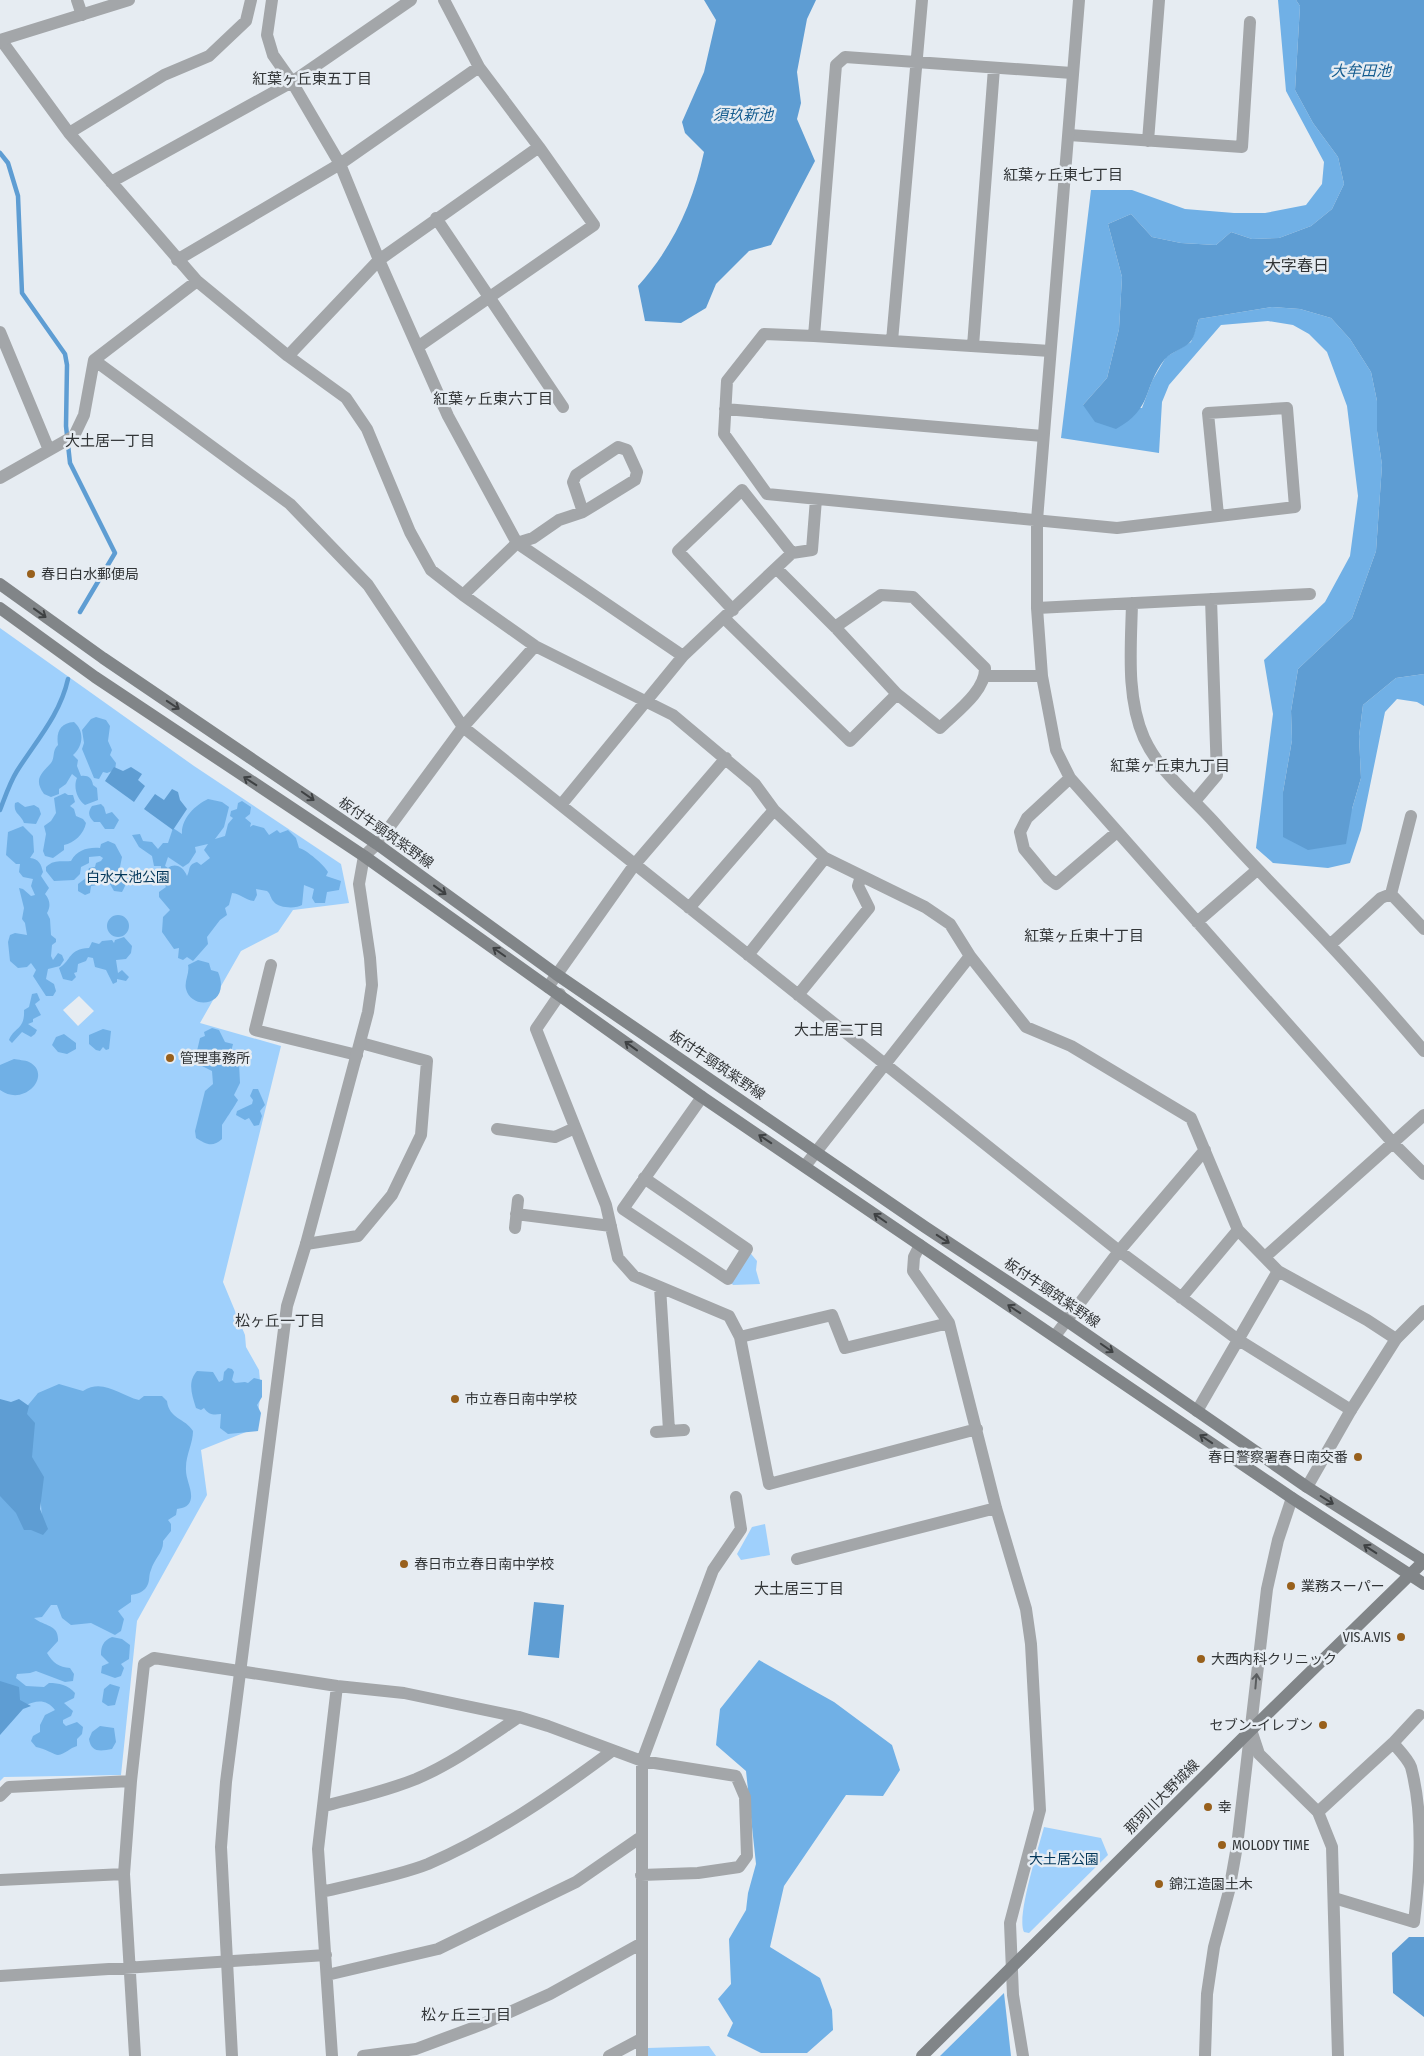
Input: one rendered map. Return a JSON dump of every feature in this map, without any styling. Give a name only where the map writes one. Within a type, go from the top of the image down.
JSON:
[{"type":"main road","name":"板付牛頸筑紫野線","points":[[0,584],[103,658],[377,844],[556,974],[1307,1487],[1424,1561]]},
{"type":"main road","points":[[0,608],[95,677],[364,856],[702,1097],[1292,1498],[1424,1584]]},
{"type":"main road","name":"那珂川大野城線","points":[[922,2056],[1250,1730],[1411,1576],[1424,1561]]},
{"type":"street","points":[[77,0],[82,15]]},
{"type":"street","points":[[128,0],[0,40],[69,132],[197,281],[288,356],[346,398],[367,429],[410,532],[431,570],[535,646],[646,699],[673,715],[755,784],[774,810],[826,858],[925,907],[950,924],[970,956],[1026,1027],[1071,1046],[1191,1118],[1238,1230],[1278,1271],[1367,1320],[1396,1339]]},
{"type":"street","points":[[69,132],[164,75],[209,56],[246,21],[251,0]]},
{"type":"street","points":[[272,0],[267,35],[273,55],[292,82],[340,164],[448,416],[517,543],[683,656]]},
{"type":"street","points":[[111,182],[292,82],[411,0]]},
{"type":"street","points":[[419,346],[490,299],[594,225],[479,67],[444,0]]},
{"type":"street","points":[[892,341],[922,0]]},
{"type":"street","points":[[1079,0],[1037,520],[1037,608],[1042,676],[1056,750],[1070,778],[1394,1144],[1424,1174]]},
{"type":"street","points":[[1148,142],[1159,0]]},
{"type":"street","points":[[1069,135],[1148,142],[1242,147],[1250,22]]},
{"type":"street","points":[[814,336],[836,65],[845,57],[1072,73]]},
{"type":"street","points":[[178,260],[340,164],[479,67]]},
{"type":"street","points":[[973,346],[994,68]]},
{"type":"street","points":[[288,356],[380,260],[436,218],[539,147]]},
{"type":"street","points":[[436,218],[563,407]]},
{"type":"street","points":[[0,478],[74,436],[84,415],[94,360],[197,281]]},
{"type":"street","points":[[0,332],[49,450]]},
{"type":"street","points":[[1050,351],[764,334],[727,382],[724,434],[766,494],[1117,528],[1218,515],[1295,508],[1287,408],[1208,413],[1218,515]]},
{"type":"street","points":[[94,360],[290,504],[368,585],[463,727],[1181,1298],[1237,1339],[1351,1410]]},
{"type":"street","points":[[725,409],[1043,436]]},
{"type":"street","points":[[463,595],[517,543],[534,538],[559,520],[583,512],[635,480],[637,472],[627,450],[618,447],[576,475],[573,482],[583,512]]},
{"type":"street","points":[[792,553],[742,490],[678,551],[729,614],[850,741],[897,694]]},
{"type":"street","points":[[561,805],[683,656],[792,553],[812,550],[816,499]]},
{"type":"street","points":[[777,569],[835,627],[897,694],[940,728],[979,688],[985,676],[985,668],[913,597],[881,595],[835,627]]},
{"type":"street","points":[[1037,608],[1310,594]]},
{"type":"street","points":[[1195,801],[1217,775],[1211,599]]},
{"type":"street","points":[[1132,603],[1131,682],[1134,704],[1144,737],[1162,770],[1195,801],[1257,870],[1330,945],[1424,1051]]},
{"type":"street","points":[[232,2056],[221,1847],[226,1782],[286,1306],[306,1244],[359,1049],[372,985],[359,884],[364,856],[377,844],[463,727],[535,646]]},
{"type":"street","points":[[985,676],[1042,676]]},
{"type":"street","points":[[548,987],[635,864],[726,758]]},
{"type":"street","points":[[1070,778],[1027,818],[1020,832],[1024,849],[1048,878],[1056,884],[1117,832]]},
{"type":"street","points":[[689,908],[774,810]]},
{"type":"street","points":[[1390,894],[1411,816]]},
{"type":"street","points":[[748,955],[826,858]]},
{"type":"street","points":[[1197,922],[1257,870]]},
{"type":"street","points":[[798,995],[869,908],[858,886],[861,876]]},
{"type":"street","points":[[1330,945],[1381,898],[1390,894]]},
{"type":"street","points":[[1390,894],[1424,929]]},
{"type":"street","points":[[805,1166],[970,956]]},
{"type":"street","points":[[271,964],[255,1030],[427,1061],[420,1135],[392,1195],[358,1236],[306,1244]]},
{"type":"street","points":[[560,994],[536,1029],[606,1205],[618,1258],[634,1276],[729,1316],[740,1337],[769,1484],[977,1430]]},
{"type":"street","points":[[644,1178],[747,1249],[728,1279],[623,1209],[644,1178],[702,1097]]},
{"type":"street","points":[[1266,1257],[1394,1144],[1424,1115]]},
{"type":"street","points":[[520,1132],[521,1119]]},
{"type":"street","points":[[497,1129],[555,1137],[575,1128]]},
{"type":"street","points":[[1055,1336],[1119,1250],[1205,1150]]},
{"type":"street","points":[[515,1228],[518,1200]]},
{"type":"street","points":[[516,1214],[611,1226]]},
{"type":"street","points":[[1181,1298],[1238,1230]]},
{"type":"street","points":[[920,1246],[914,1257],[914,1271],[949,1323],[996,1508],[1026,1609],[1031,1644],[1040,1810],[1010,1923],[1013,1995],[1023,2056]]},
{"type":"street","points":[[1198,1411],[1237,1339],[1278,1271]]},
{"type":"street","points":[[660,1287],[663,1431],[684,1430]]},
{"type":"street","points":[[1307,1487],[1351,1410],[1396,1339],[1424,1311]]},
{"type":"street","points":[[740,1337],[832,1315],[845,1348],[949,1323]]},
{"type":"street","points":[[642,2056],[640,1837],[642,1761],[713,1570],[741,1529],[736,1497]]},
{"type":"street","points":[[1205,2056],[1207,1994],[1214,1947],[1229,1891],[1237,1846],[1267,1589],[1278,1540],[1292,1498]]},
{"type":"street","points":[[797,1559],[996,1508]]},
{"type":"street","points":[[135,2056],[124,1874],[130,1780],[144,1664],[154,1658],[337,1686],[404,1693],[519,1717],[642,1761],[736,1776],[745,1797],[746,1856],[739,1867],[698,1873],[641,1875]]},
{"type":"street","points":[[332,2056],[318,1850],[337,1686]]},
{"type":"street","points":[[1318,1812],[1393,1743],[1419,1715]]},
{"type":"street","points":[[324,1806],[370,1796],[418,1778],[471,1749],[519,1717]]},
{"type":"street","points":[[1250,1730],[1260,1754],[1318,1812],[1332,1847],[1338,2056]]},
{"type":"street","points":[[1334,1898],[1414,1922],[1422,1854],[1421,1803],[1411,1766],[1393,1743]]},
{"type":"street","points":[[321,1892],[426,1864],[482,1838],[564,1788],[612,1750]]},
{"type":"street","points":[[0,1796],[9,1787],[130,1780]]},
{"type":"street","points":[[327,1975],[438,1949],[576,1882],[640,1837]]},
{"type":"street","points":[[0,1880],[124,1874]]},
{"type":"street","points":[[363,2056],[416,2049],[483,2024],[550,1994],[642,1943]]},
{"type":"street","points":[[0,1976],[129,1966],[326,1955]]},
{"type":"street","points":[[609,2056],[641,2039]]},
{"type":"green space","name":"白水大池公園","points":[[0,628],[194,766],[341,864],[349,903],[293,910],[278,932],[241,951],[200,1023],[281,1046],[223,1282],[245,1335],[246,1347],[259,1370],[261,1391],[256,1428],[201,1450],[207,1495],[137,1621],[121,1775],[4,1777],[0,1781]],"holes":[[[79,996],[94,1011],[78,1026],[63,1010]]]},
{"type":"green space","points":[[747,1249],[757,1261],[756,1270],[760,1284],[733,1285],[728,1279]]},
{"type":"green space","points":[[765,1524],[770,1555],[741,1560],[737,1554],[752,1527]]},
{"type":"green space","name":"大土居公園","points":[[1044,1827],[1101,1838],[1108,1855],[1029,1933],[1024,1932],[1022,1924],[1025,1897]]},
{"type":"green space","points":[[709,2046],[716,2056],[648,2056],[648,2048]]},
{"type":"shaded area","points":[[1278,0],[1296,0],[1300,6],[1295,90],[1313,123],[1338,157],[1344,184],[1332,209],[1311,226],[1279,238],[1252,239],[1231,232],[1216,245],[1181,243],[1152,237],[1131,214],[1108,224],[1122,277],[1119,329],[1107,378],[1083,405],[1142,408],[1152,381],[1166,357],[1191,342],[1199,319],[1272,307],[1300,309],[1331,318],[1350,339],[1371,372],[1377,401],[1377,431],[1382,465],[1376,551],[1352,618],[1298,669],[1291,711],[1292,740],[1283,792],[1352,809],[1361,778],[1359,736],[1363,705],[1396,678],[1424,674],[1424,706],[1417,702],[1397,699],[1385,712],[1361,830],[1350,863],[1328,868],[1273,863],[1256,848],[1273,714],[1264,660],[1325,602],[1350,556],[1358,496],[1347,406],[1327,352],[1309,334],[1293,325],[1268,321],[1221,325],[1169,385],[1162,402],[1159,453],[1061,438],[1091,190],[1132,190],[1185,209],[1234,213],[1265,213],[1306,205],[1322,184],[1324,162],[1286,91]]},
{"type":"shaded area","points":[[96,717],[106,720],[110,726],[108,741],[112,750],[110,755],[116,763],[115,770],[107,773],[103,772],[99,779],[94,778],[82,749],[84,743],[82,730],[91,719]]},
{"type":"shaded area","points":[[74,722],[80,730],[81,743],[73,755],[78,760],[77,766],[81,776],[86,776],[92,780],[93,785],[97,788],[98,800],[85,805],[78,796],[75,785],[77,778],[72,774],[66,784],[59,789],[59,794],[51,797],[44,794],[39,784],[40,777],[52,761],[58,745],[58,732],[65,724]]},
{"type":"shaded area","points":[[65,793],[73,795],[75,802],[70,806],[74,809],[76,816],[83,819],[86,823],[78,837],[64,845],[64,850],[53,858],[45,856],[43,851],[46,834],[44,826],[51,821],[56,813],[54,798]]},
{"type":"shaded area","points":[[208,799],[222,802],[229,807],[224,827],[215,839],[225,836],[228,824],[233,818],[230,816],[231,811],[237,809],[238,803],[242,801],[251,807],[250,814],[245,818],[251,823],[250,827],[253,825],[264,828],[269,835],[277,830],[280,833],[288,830],[296,838],[299,848],[311,855],[326,869],[328,872],[326,876],[341,881],[339,890],[327,892],[325,903],[315,903],[312,898],[314,889],[304,885],[302,905],[292,907],[283,907],[276,904],[267,891],[256,889],[257,895],[254,901],[232,893],[229,905],[225,908],[227,915],[220,920],[207,937],[208,944],[193,961],[187,957],[183,960],[178,958],[179,948],[174,949],[162,932],[163,917],[170,910],[159,897],[159,892],[166,887],[161,878],[161,866],[154,866],[152,856],[139,847],[132,835],[140,834],[143,841],[152,842],[158,849],[163,843],[168,843],[173,828],[182,834],[186,818]],"holes":[[[208,844],[204,850],[210,858],[201,865],[197,862],[192,864],[187,876],[177,866],[168,868],[165,866],[168,857],[183,867],[189,863],[196,852],[195,847]]]},
{"type":"shaded area","points":[[18,802],[25,807],[34,805],[39,808],[41,814],[36,824],[24,823],[15,810],[15,803]]},
{"type":"shaded area","points":[[101,804],[106,814],[112,812],[119,820],[114,829],[105,829],[100,822],[94,822],[90,817],[89,813],[92,806]]},
{"type":"shaded area","points":[[23,826],[33,836],[34,852],[30,858],[36,859],[40,864],[43,872],[41,876],[49,888],[45,894],[49,903],[47,913],[50,919],[51,935],[56,939],[56,942],[52,945],[51,956],[53,960],[58,953],[62,955],[64,960],[60,966],[48,969],[46,979],[54,984],[56,991],[53,996],[46,996],[33,976],[36,970],[31,963],[27,967],[18,968],[10,961],[8,942],[10,935],[15,933],[27,935],[25,923],[22,919],[24,908],[19,888],[31,896],[35,895],[31,886],[33,879],[23,877],[19,872],[20,864],[16,864],[6,855],[8,832]]},
{"type":"shaded area","points":[[108,841],[115,844],[122,857],[120,867],[126,879],[122,892],[114,891],[107,879],[98,885],[91,886],[90,893],[85,895],[78,891],[78,884],[86,878],[89,868],[95,867],[96,863],[101,861],[103,858],[100,856],[89,857],[89,863],[81,867],[80,874],[74,880],[54,881],[46,871],[46,867],[52,863],[71,861],[80,852],[91,848],[100,848],[101,844]]},
{"type":"shaded area","points":[[118,915],[126,918],[129,926],[126,934],[118,937],[110,934],[107,926],[110,918]]},
{"type":"shaded area","points":[[124,937],[132,946],[131,953],[126,959],[116,960],[118,973],[122,970],[129,977],[126,981],[117,979],[117,982],[113,984],[106,970],[95,967],[93,958],[88,957],[86,961],[78,964],[77,972],[74,973],[76,977],[72,981],[63,979],[59,968],[77,950],[89,948],[92,942],[99,944],[102,941],[112,940],[114,943],[115,940]]},
{"type":"shaded area","points":[[198,960],[209,963],[211,970],[218,972],[221,983],[220,992],[216,998],[210,1001],[196,1001],[186,989],[188,965]]},
{"type":"shaded area","points":[[37,993],[40,1000],[35,1004],[41,1015],[28,1024],[37,1030],[35,1034],[31,1037],[22,1032],[12,1043],[9,1040],[23,1021],[24,1010],[29,1007],[32,994]]},
{"type":"shaded area","points":[[212,1028],[219,1030],[225,1042],[233,1044],[231,1052],[223,1054],[222,1057],[239,1063],[240,1083],[234,1095],[238,1100],[222,1125],[222,1139],[212,1144],[196,1138],[195,1131],[205,1091],[213,1084],[212,1071],[198,1064],[197,1051],[200,1038],[205,1036],[204,1032]]},
{"type":"shaded area","points":[[103,1029],[111,1031],[109,1049],[106,1050],[103,1047],[100,1051],[89,1044],[89,1035]]},
{"type":"shaded area","points":[[64,1034],[76,1043],[76,1049],[67,1054],[58,1052],[52,1045],[56,1037]]},
{"type":"shaded area","points":[[14,1059],[29,1062],[36,1067],[38,1074],[37,1081],[33,1087],[18,1095],[0,1090],[0,1065]]},
{"type":"shaded area","points":[[253,1089],[258,1089],[265,1105],[260,1111],[262,1116],[259,1125],[254,1126],[249,1118],[245,1120],[236,1115],[237,1111],[252,1104],[253,1100],[250,1096]]},
{"type":"shaded area","points":[[228,1368],[234,1372],[232,1380],[235,1383],[248,1383],[254,1378],[262,1380],[262,1397],[257,1405],[261,1413],[258,1431],[228,1434],[220,1428],[221,1414],[211,1414],[204,1408],[201,1410],[196,1408],[191,1384],[197,1371],[213,1372],[219,1382],[223,1380],[224,1372]]},
{"type":"shaded area","points":[[59,1384],[83,1391],[90,1387],[104,1387],[139,1400],[144,1396],[162,1396],[167,1401],[168,1407],[174,1415],[186,1423],[193,1431],[186,1467],[191,1494],[190,1501],[186,1506],[177,1509],[176,1515],[168,1520],[171,1524],[171,1531],[163,1541],[162,1549],[152,1566],[147,1586],[137,1594],[131,1595],[131,1602],[118,1611],[124,1619],[121,1631],[115,1635],[91,1623],[71,1625],[62,1618],[57,1605],[51,1605],[42,1617],[34,1618],[56,1631],[58,1641],[47,1653],[54,1662],[63,1667],[70,1668],[74,1674],[73,1681],[65,1682],[36,1671],[17,1674],[16,1678],[26,1686],[44,1687],[49,1683],[56,1683],[66,1686],[75,1693],[74,1698],[64,1703],[73,1711],[71,1716],[63,1720],[63,1723],[66,1726],[77,1722],[83,1727],[82,1734],[77,1739],[77,1746],[58,1755],[36,1747],[31,1741],[33,1736],[40,1732],[40,1725],[45,1715],[55,1710],[52,1706],[41,1702],[24,1706],[0,1684],[0,1483],[43,1530],[39,1480],[26,1458],[24,1410],[38,1393]]},
{"type":"shaded area","points":[[112,1637],[122,1639],[130,1645],[129,1659],[121,1664],[124,1668],[121,1676],[115,1678],[101,1673],[102,1666],[109,1663],[101,1655],[102,1646],[106,1640]]},
{"type":"shaded area","points":[[759,1660],[834,1702],[892,1745],[900,1770],[883,1796],[846,1795],[784,1886],[770,1947],[820,1978],[832,2010],[833,2030],[807,2053],[761,2053],[727,2036],[733,2023],[718,1999],[731,1984],[729,1939],[746,1910],[748,1893],[756,1864],[746,1771],[716,1745],[720,1709]]},
{"type":"shaded area","points":[[110,1684],[120,1687],[115,1705],[108,1706],[102,1702],[104,1689]]},
{"type":"shaded area","points":[[100,1726],[114,1728],[116,1742],[112,1749],[97,1750],[90,1744],[89,1739],[92,1732]]},
{"type":"shaded area","points":[[1004,1993],[1011,2056],[940,2056]]},
{"type":"water","name":"須玖新池","points":[[704,0],[816,0],[807,19],[797,72],[801,103],[797,119],[815,161],[771,245],[749,251],[716,284],[706,308],[681,323],[645,321],[638,286],[662,256],[688,207],[704,152],[685,133],[682,122],[704,72],[716,20]]},
{"type":"water","name":"大牟田池","points":[[1296,0],[1424,0],[1424,674],[1396,678],[1363,705],[1359,736],[1361,778],[1352,809],[1346,844],[1308,850],[1283,837],[1283,792],[1292,740],[1291,711],[1298,669],[1352,618],[1376,551],[1382,465],[1377,431],[1377,401],[1371,372],[1350,339],[1331,318],[1300,309],[1272,307],[1199,319],[1191,341],[1165,359],[1153,379],[1142,405],[1128,421],[1116,429],[1095,422],[1083,405],[1107,378],[1119,329],[1122,277],[1108,224],[1131,214],[1152,237],[1181,243],[1216,245],[1231,232],[1252,239],[1279,238],[1311,226],[1332,209],[1344,184],[1338,157],[1313,123],[1295,90],[1300,6]]},
{"type":"water","points":[[114,767],[123,771],[131,767],[142,774],[138,780],[145,786],[134,802],[105,781]]},
{"type":"water","points":[[172,789],[178,792],[180,800],[187,809],[173,830],[144,809],[155,794],[164,800]]},
{"type":"water","points":[[0,1399],[11,1402],[19,1399],[29,1406],[27,1414],[35,1423],[32,1457],[44,1477],[40,1509],[48,1529],[43,1535],[31,1530],[24,1530],[16,1513],[0,1496]]},
{"type":"water","points":[[534,1602],[564,1605],[559,1658],[528,1655]]},
{"type":"water","points":[[0,1681],[19,1687],[20,1700],[31,1706],[23,1709],[0,1735]]},
{"type":"water","points":[[1409,1937],[1424,1937],[1424,2017],[1393,1993],[1392,1953]]},
{"type":"waterway","points":[[0,153],[8,163],[18,196],[22,293],[65,354],[67,365],[66,426],[70,463],[115,553],[80,612]]},
{"type":"waterway","points":[[0,810],[14,775],[53,716],[68,679]]},
{"type":"place","name":"春日白水郵便局","points":[[31,574]]},
{"type":"place","name":"管理事務所","points":[[170,1058]]},
{"type":"place","name":"市立春日南中学校","points":[[455,1399]]},
{"type":"place","name":"春日警察署春日南交番","points":[[1358,1457]]},
{"type":"place","name":"春日市立春日南中学校","points":[[404,1564]]},
{"type":"place","name":"業務スーパー","points":[[1291,1586]]},
{"type":"place","name":"VIS.A.VIS","points":[[1401,1637]]},
{"type":"place","name":"大西内科クリニック","points":[[1201,1659]]},
{"type":"place","name":"セブン-イレブン","points":[[1323,1725]]},
{"type":"place","name":"幸","points":[[1208,1807]]},
{"type":"place","name":"MOLODY TIME","points":[[1222,1845]]},
{"type":"place","name":"錦江造園土木","points":[[1159,1884]]},
{"type":"district","name":"紅葉ヶ丘東五丁目","points":[[312,79]]},
{"type":"district","name":"紅葉ヶ丘東七丁目","points":[[1063,175]]},
{"type":"district","name":"大字春日","points":[[1297,265]]},
{"type":"district","name":"紅葉ヶ丘東六丁目","points":[[493,399]]},
{"type":"district","name":"大土居一丁目","points":[[110,441]]},
{"type":"district","name":"紅葉ヶ丘東九丁目","points":[[1170,766]]},
{"type":"district","name":"紅葉ヶ丘東十丁目","points":[[1084,936]]},
{"type":"district","name":"大土居二丁目","points":[[839,1030]]},
{"type":"district","name":"松ヶ丘一丁目","points":[[280,1321]]},
{"type":"district","name":"大土居三丁目","points":[[799,1589]]},
{"type":"district","name":"松ヶ丘三丁目","points":[[466,2015]]}]
